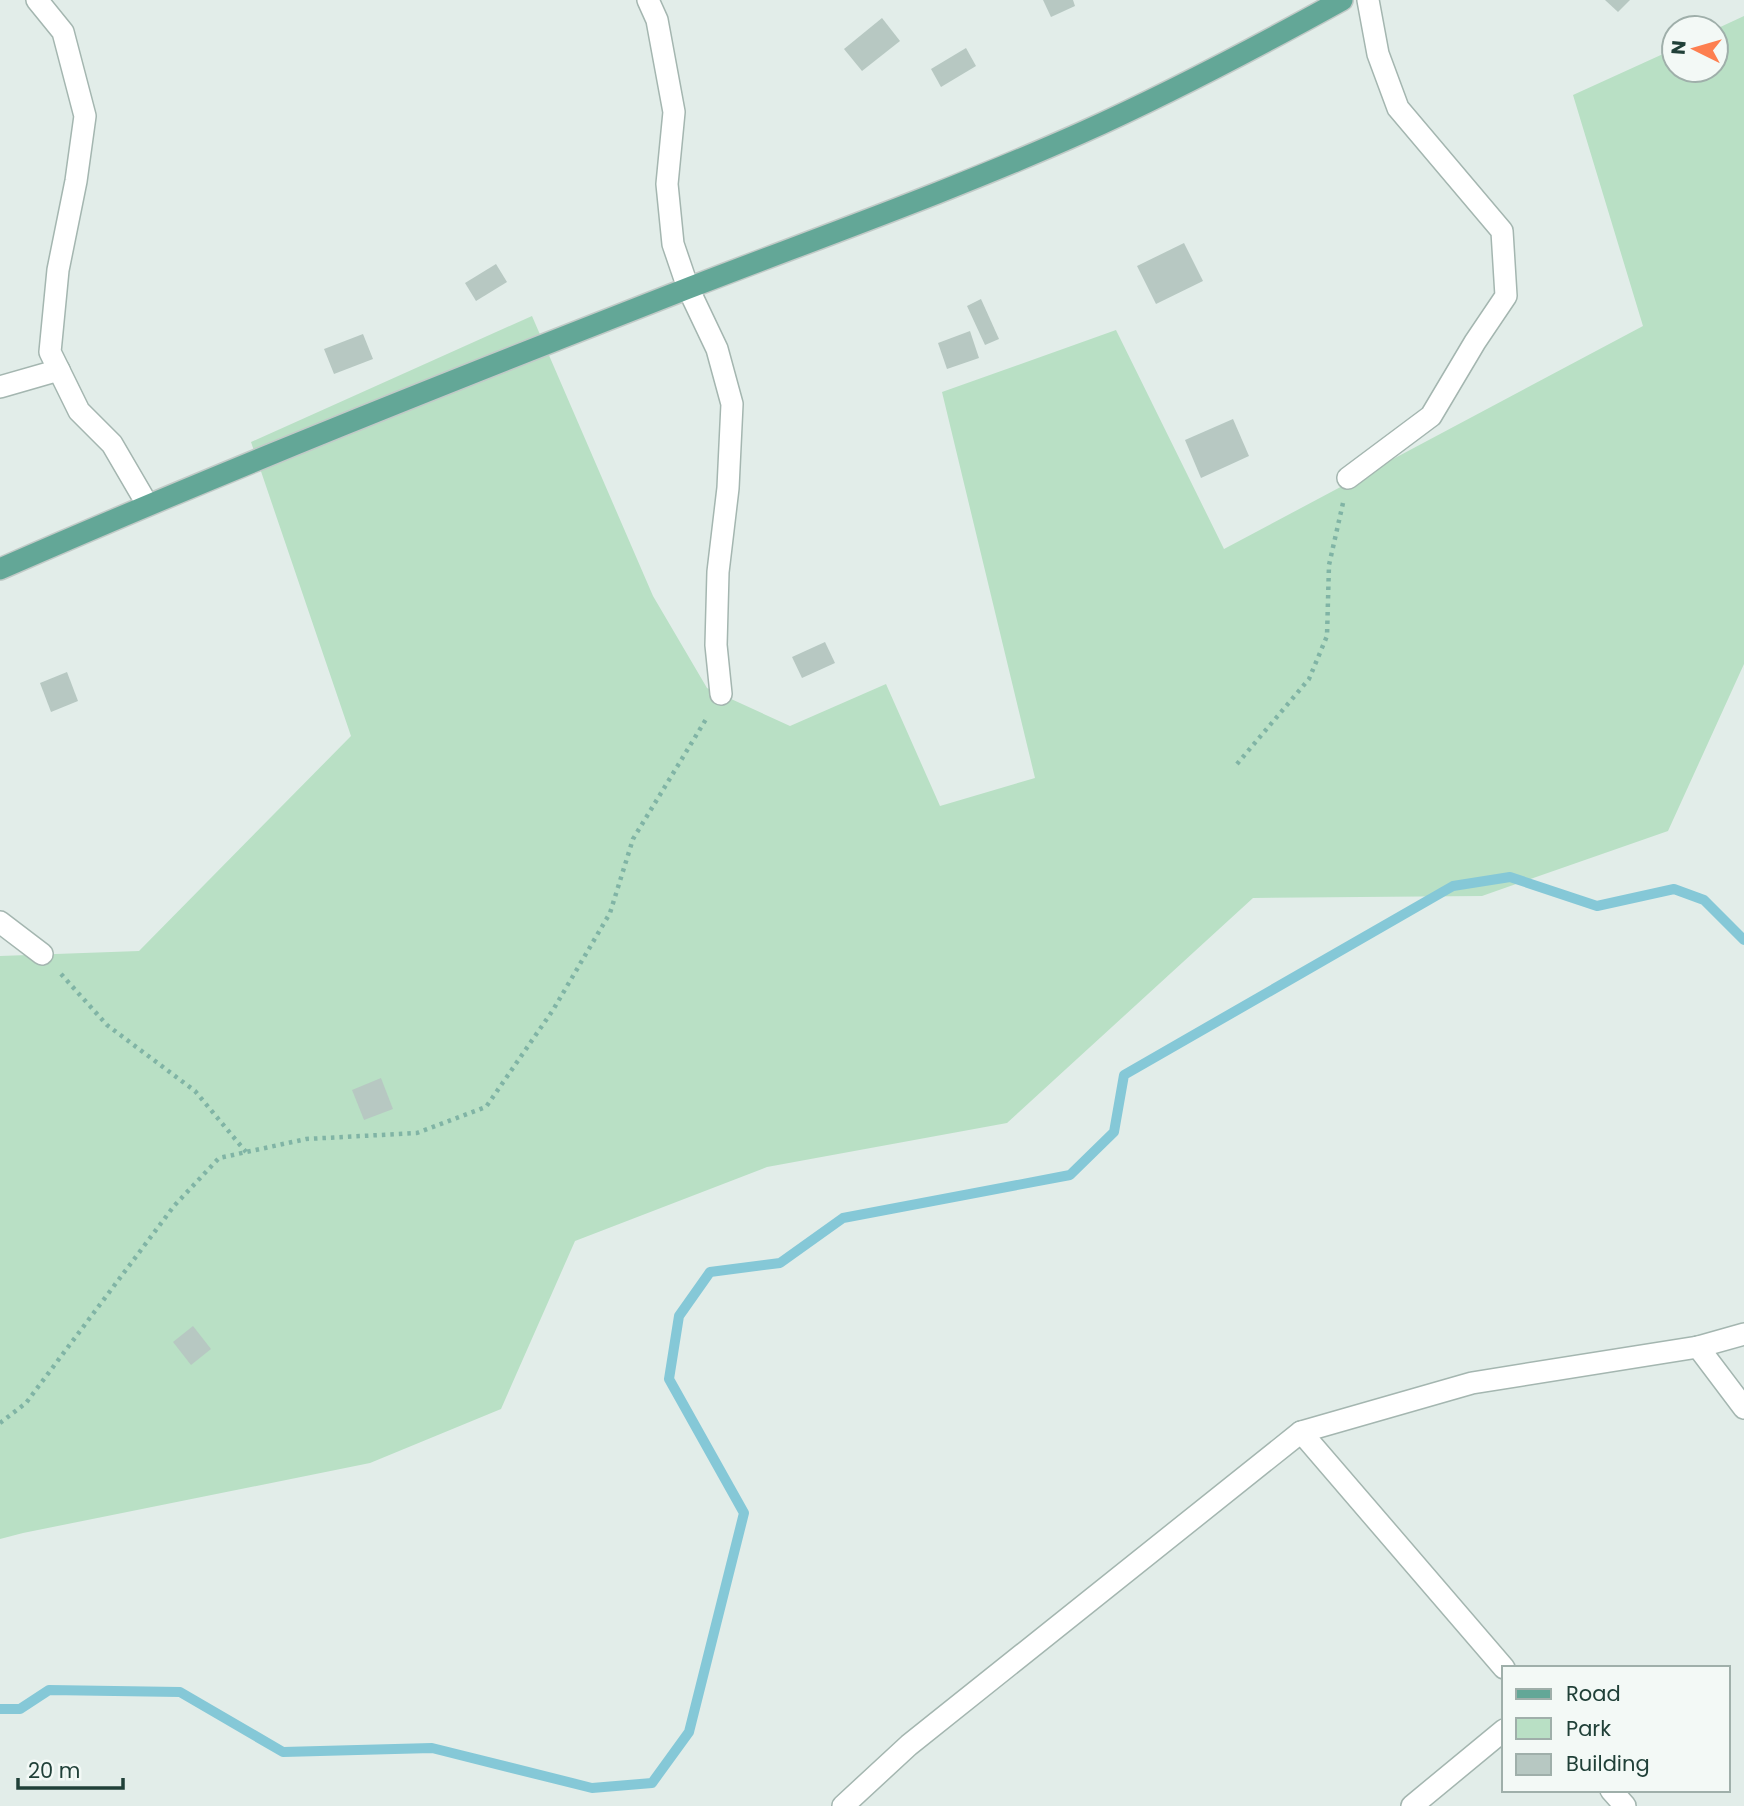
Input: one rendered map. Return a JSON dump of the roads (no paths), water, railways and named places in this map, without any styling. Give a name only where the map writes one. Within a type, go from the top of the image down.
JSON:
[{"type":"main road","points":[[0,569],[148,504],[688,288],[934,195],[1082,132],[1234,60],[1342,0]]},
{"type":"street","points":[[37,0],[63,32],[85,116],[57,284],[50,352],[79,411],[112,444],[148,504]]},
{"type":"street","points":[[648,0],[657,20],[674,112],[667,184],[673,244],[688,288],[717,349],[732,404],[728,488],[718,572],[716,645],[721,694]]},
{"type":"street","points":[[1348,478],[1430,416],[1506,296],[1502,231],[1398,108],[1378,54],[1368,0]]},
{"type":"street","points":[[0,387],[59,370]]},
{"type":"street","points":[[0,922],[42,954]]},
{"type":"street","points":[[843,1806],[909,1745],[1301,1432],[1472,1383],[1698,1347],[1744,1334]]},
{"type":"street","points":[[1698,1347],[1744,1408]]},
{"type":"street","points":[[1301,1432],[1502,1666]]},
{"type":"street","points":[[1412,1806],[1502,1732]]},
{"type":"street","points":[[1613,1792],[1625,1806]]},
{"type":"waterway","points":[[0,1709],[20,1709],[49,1690],[180,1692],[283,1752],[432,1748],[592,1788],[652,1783],[689,1732],[744,1513],[669,1379],[679,1316],[710,1272],[780,1263],[843,1218],[1070,1175],[1114,1132],[1124,1075],[1453,886],[1510,877],[1597,906],[1674,889],[1704,900],[1744,940]]}]
